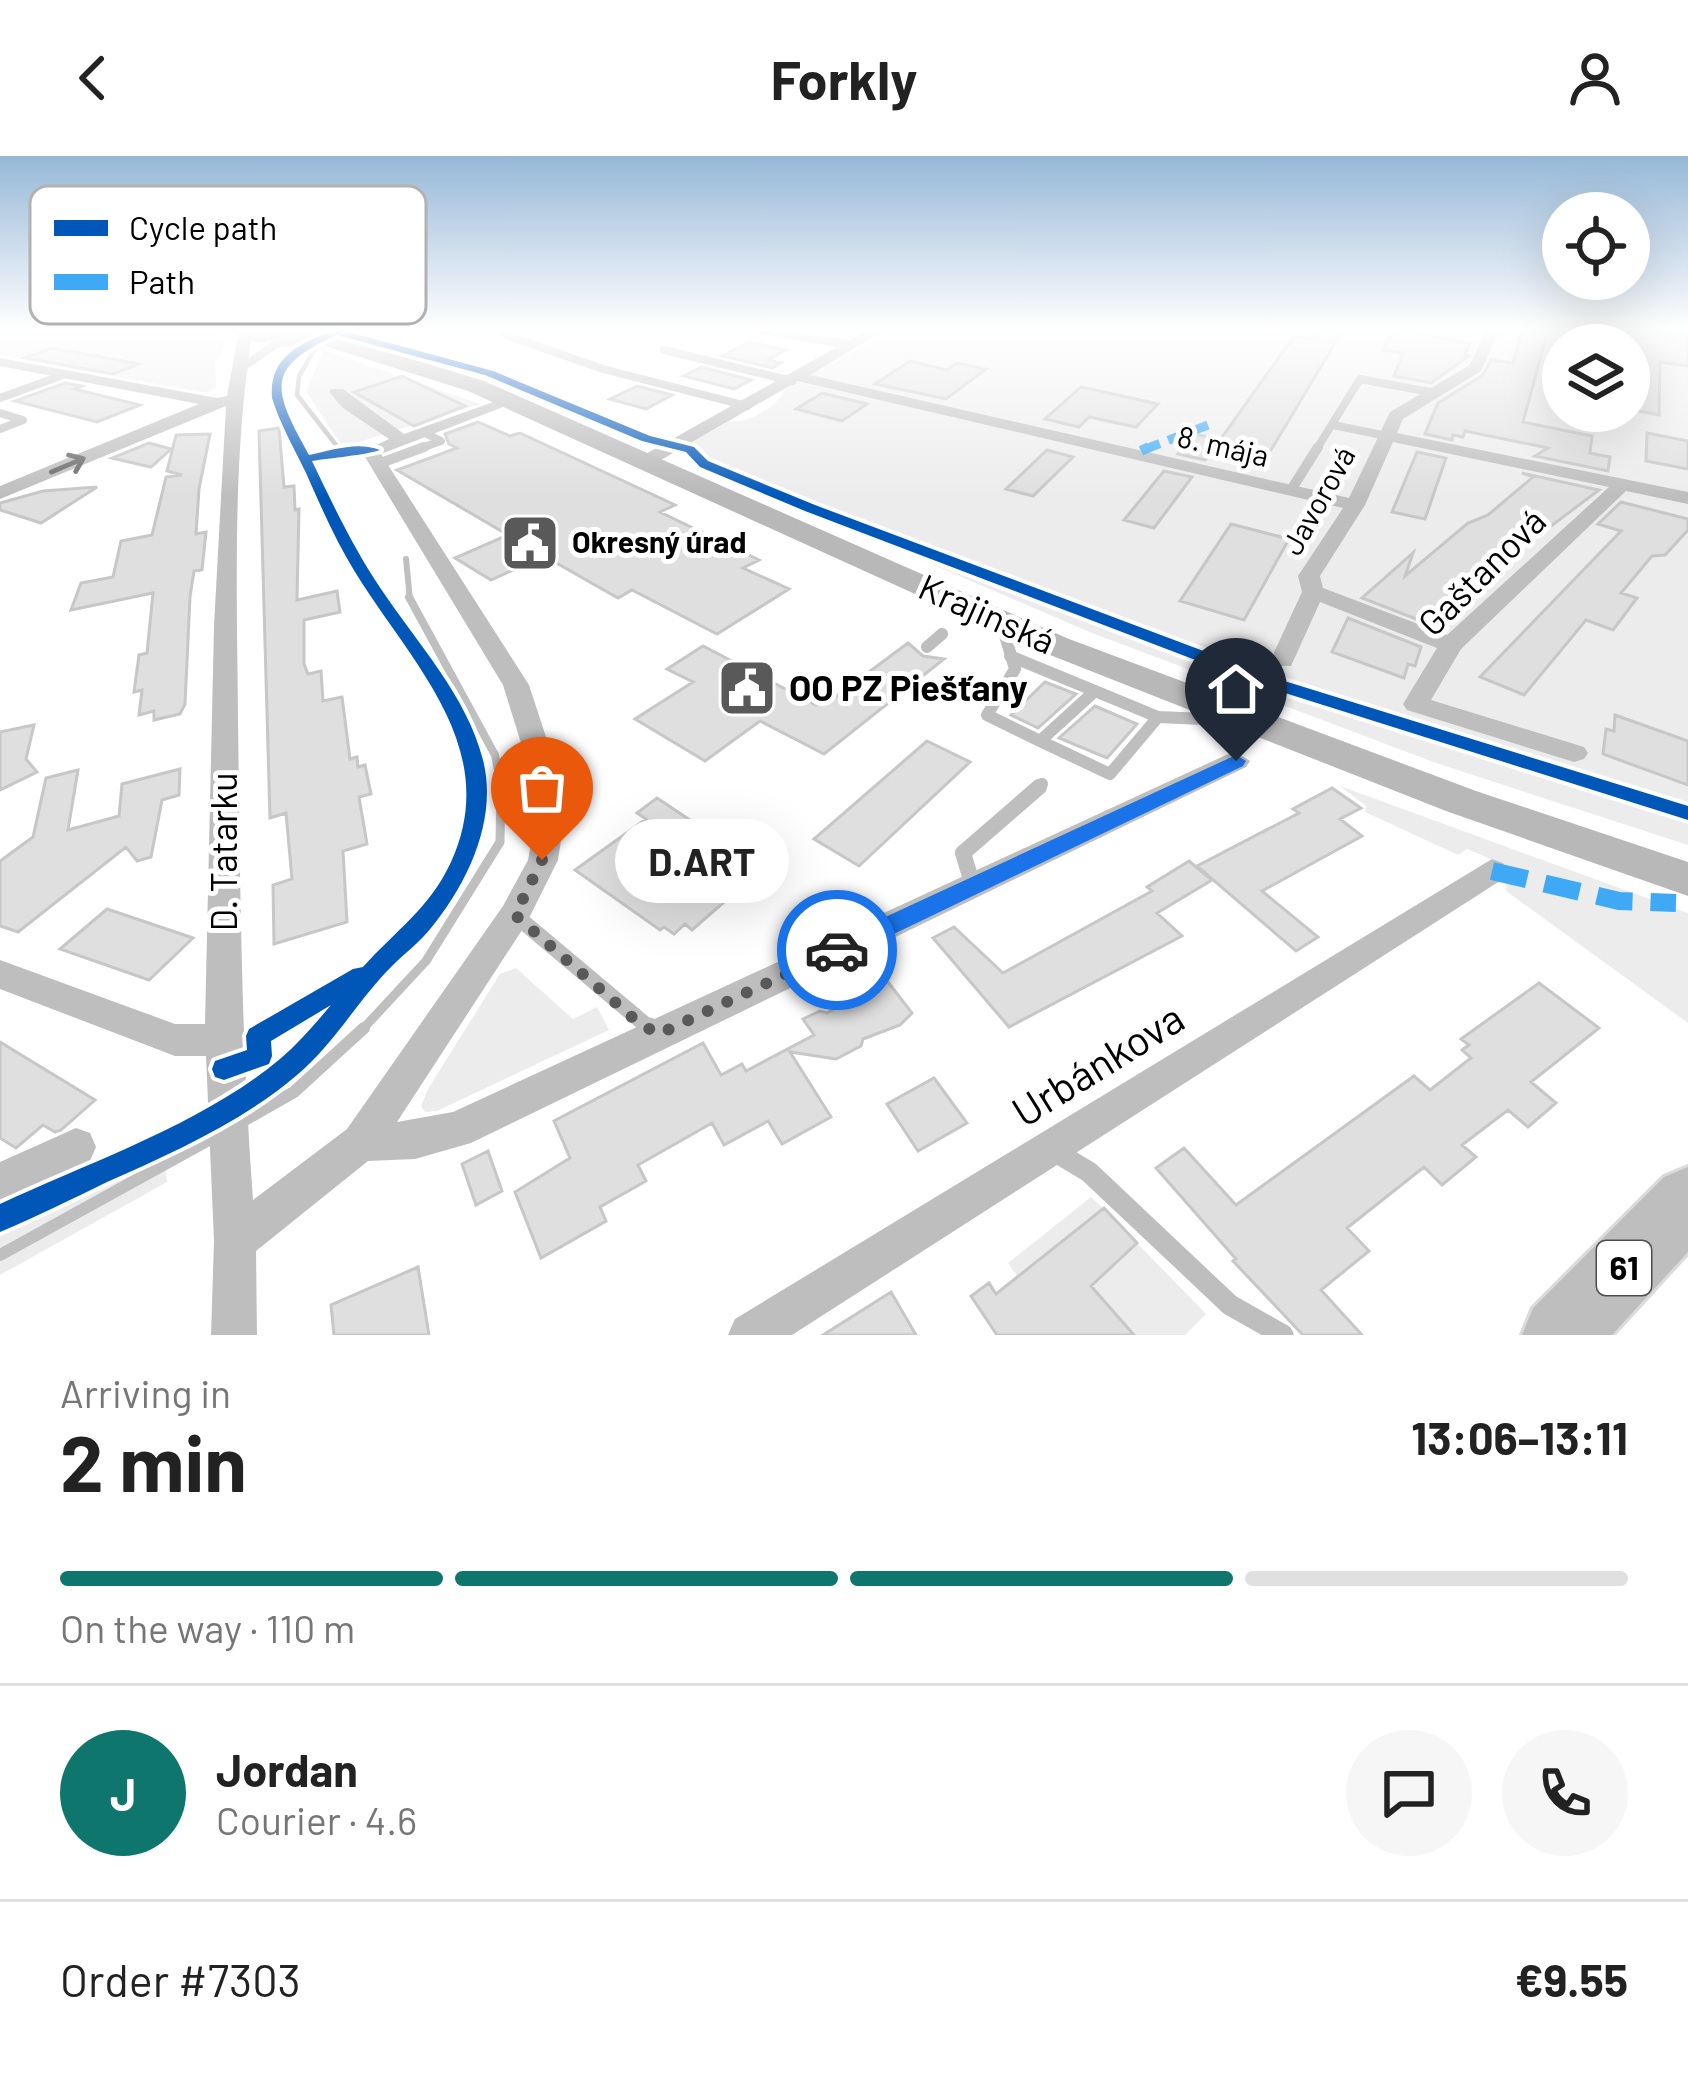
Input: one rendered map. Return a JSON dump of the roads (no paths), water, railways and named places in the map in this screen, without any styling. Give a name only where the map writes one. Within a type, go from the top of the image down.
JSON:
[{"type":"main road","name":"Krajinská","points":[[467,385],[513,400],[648,460],[1005,639],[1057,646],[1250,722],[1688,879]]},
{"type":"main road","name":"61","points":[[1561,1335],[1688,1201]]},
{"type":"street","points":[[129,385],[225,402]]},
{"type":"street","name":"D. Tatarku","points":[[233,385],[225,402],[223,1054],[235,1241],[234,1335]]},
{"type":"street","points":[[648,460],[784,385]]},
{"type":"street","name":"8. mája","points":[[822,385],[1355,505]]},
{"type":"street","name":"Javorová","points":[[1282,661],[1313,592],[1309,577],[1355,505],[1396,416],[1443,385]]},
{"type":"street","points":[[337,392],[349,405],[412,436]]},
{"type":"street","points":[[235,1241],[361,1142],[515,915],[542,860],[553,801],[516,685],[371,452],[513,400]]},
{"type":"street","points":[[0,493],[225,402]]},
{"type":"street","name":"Javorová","points":[[1387,436],[1688,498]]},
{"type":"street","name":"Gaštanová","points":[[1574,753],[1416,704],[1451,646],[1623,484]]},
{"type":"street","points":[[1313,592],[1451,646]]},
{"type":"street","points":[[361,1142],[415,1141],[457,1130],[1236,761]]},
{"type":"street","name":"Urbánkova","points":[[751,1335],[1492,872]]},
{"type":"street","points":[[0,974],[223,1054]]},
{"type":"street","points":[[0,1183],[76,1147]]},
{"type":"lane","points":[[0,398],[36,385]]},
{"type":"lane","points":[[665,385],[747,406]]},
{"type":"lane","points":[[1291,490],[1356,385]]},
{"type":"lane","points":[[1392,385],[1430,392]]},
{"type":"lane","points":[[0,413],[23,420],[0,429]]},
{"type":"lane","points":[[1333,425],[1387,436]]},
{"type":"lane","points":[[378,464],[441,441],[412,436]]},
{"type":"lane","points":[[927,647],[942,634]]},
{"type":"lane","points":[[1005,639],[1095,692],[1158,717],[1250,722]]},
{"type":"lane","points":[[1005,639],[1015,669],[987,715],[1110,773],[1158,717]]},
{"type":"lane","points":[[1040,741],[1095,692]]},
{"type":"lane","points":[[973,886],[963,853],[1042,784]]},
{"type":"lane","points":[[515,915],[640,1024],[659,1034]]},
{"type":"lane","points":[[1049,1148],[1089,1172],[1229,1305],[1283,1335]]},
{"type":"waterway","points":[[298,385],[297,395],[340,450]]},
{"type":"waterway","points":[[338,447],[342,452]]},
{"type":"waterway","points":[[406,559],[410,599]]},
{"type":"waterway","points":[[410,599],[495,755],[502,790]]},
{"type":"waterway","points":[[363,1029],[426,961],[500,842],[501,787]]},
{"type":"waterway","points":[[243,1121],[294,1092],[363,1029]]},
{"type":"waterway","points":[[0,1255],[214,1137]]},
{"type":"place","name":"Okresný úrad","points":[[530,543]]},
{"type":"place","name":"OO PZ Piešťany","points":[[747,688]]},
{"type":"place","name":"D.ART","points":[[542,860]]}]
